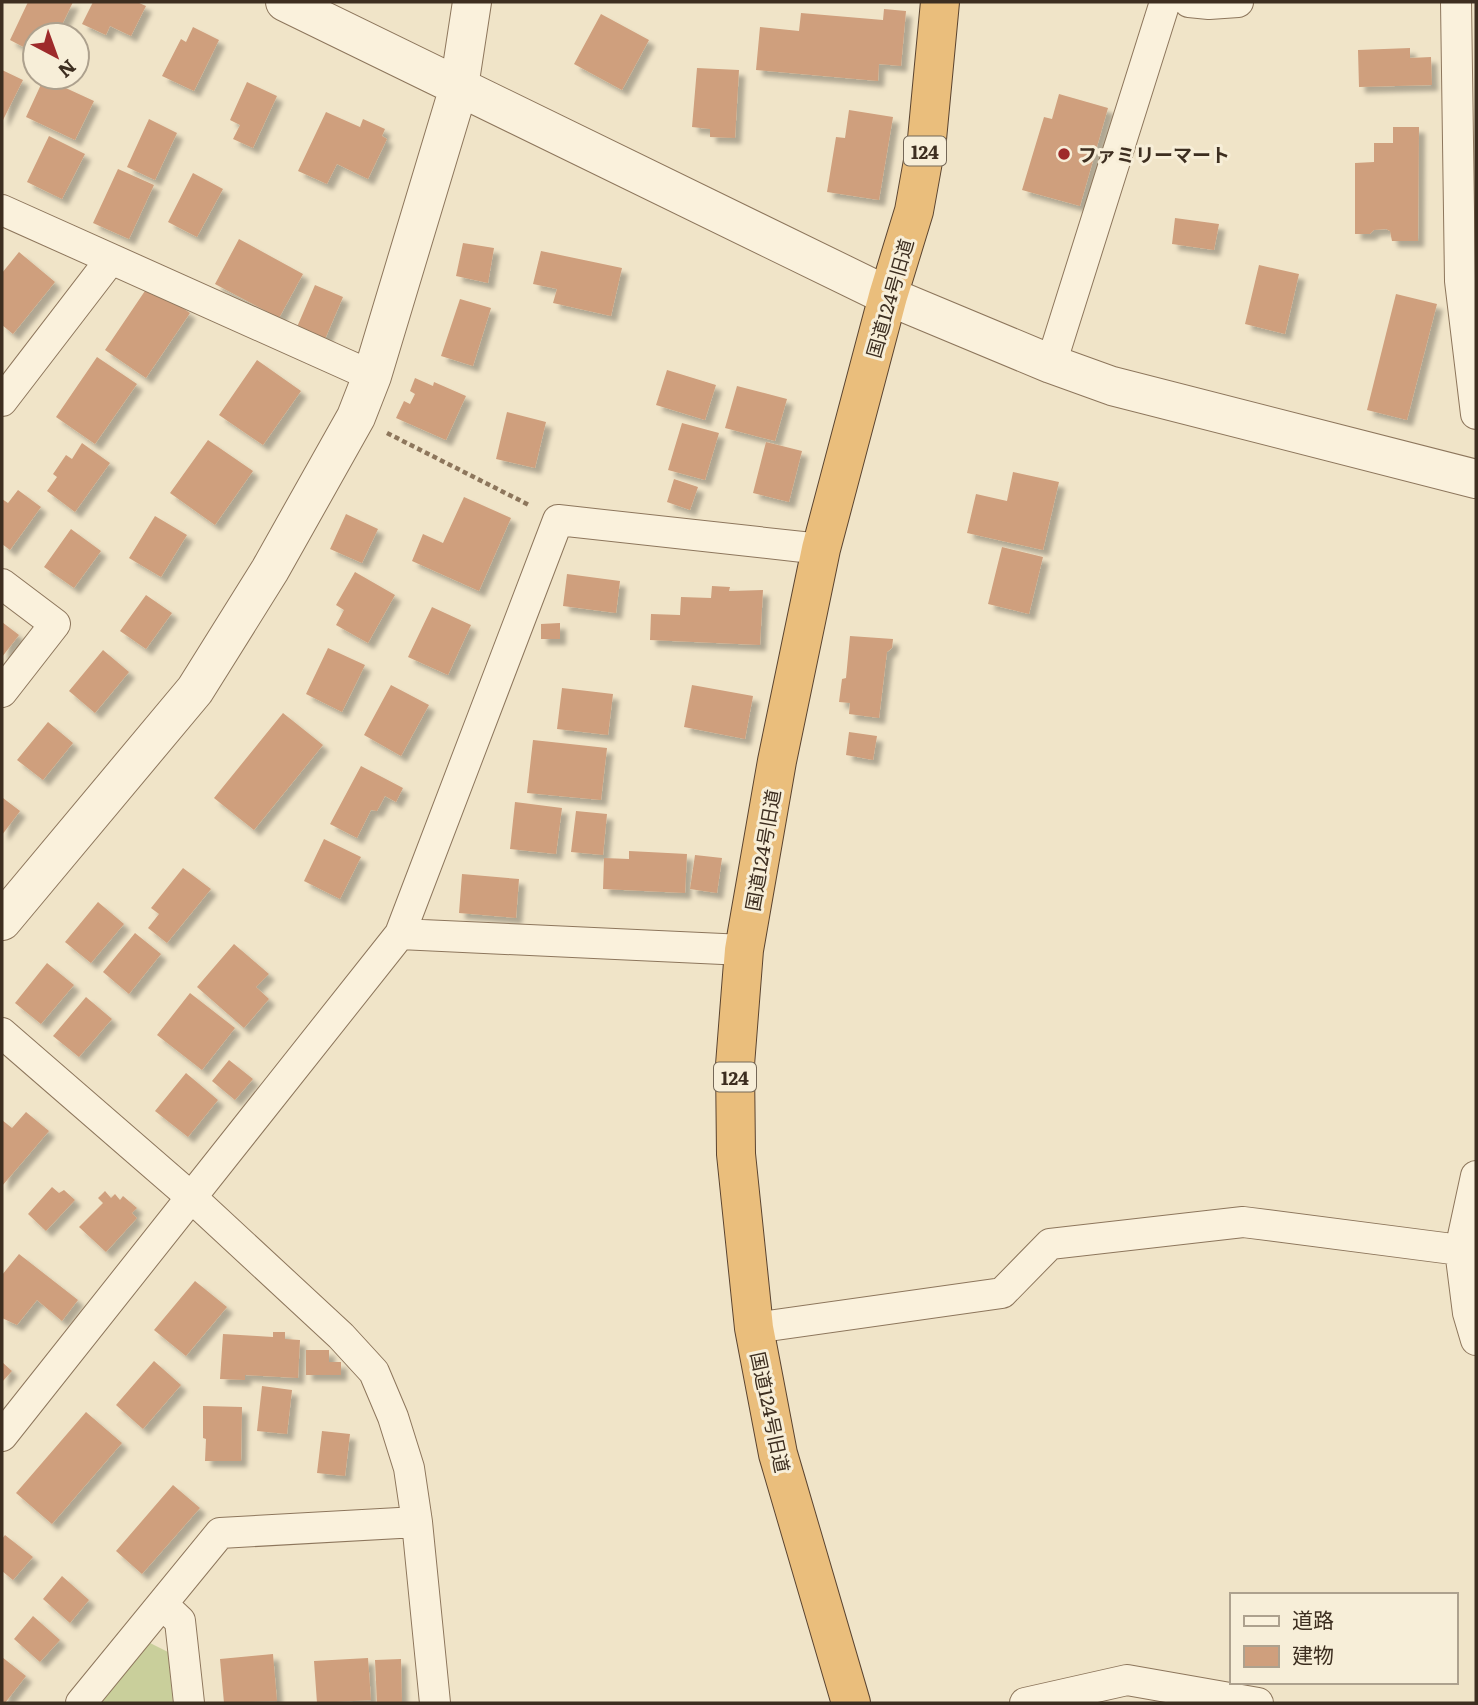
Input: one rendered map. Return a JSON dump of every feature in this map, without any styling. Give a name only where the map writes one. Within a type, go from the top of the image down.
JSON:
[{"type":"highway","name":"国道124号旧道","points":[[851,1703],[778,1454],[754,1328],[736,1154],[735,1066],[744,950],[777,761],[821,549],[888,296],[914,211],[928,138],[940,2]]},
{"type":"street","points":[[285,2],[888,296],[1051,363],[1112,386],[1476,479]]},
{"type":"street","points":[[2,921],[195,690],[270,570],[356,417],[372,376],[459,87],[472,2]]},
{"type":"street","points":[[1051,363],[1165,2]]},
{"type":"street","points":[[1189,2],[1238,2]]},
{"type":"street","points":[[1456,2],[1460,281],[1476,414]]},
{"type":"street","points":[[2,210],[372,376]]},
{"type":"street","points":[[2,401],[111,259]]},
{"type":"street","points":[[2,1436],[400,934],[558,520],[821,549]]},
{"type":"street","points":[[2,584],[55,624],[2,692]]},
{"type":"street","points":[[400,934],[744,950]]},
{"type":"street","points":[[2,1032],[191,1197],[341,1336],[374,1372],[394,1417],[409,1468],[435,1703]]},
{"type":"street","points":[[1476,1176],[1460,1250],[1468,1313],[1476,1340]]},
{"type":"street","points":[[754,1328],[1002,1293],[1050,1244],[1243,1222],[1460,1250]]},
{"type":"street","points":[[81,1703],[220,1533],[417,1522]]},
{"type":"street","points":[[162,1604],[180,1621],[189,1703]]},
{"type":"street","points":[[1025,1703],[1127,1680],[1258,1703]]},
{"type":"path","points":[[356,417],[558,520]]},
{"type":"green space","points":[[150,1643],[168,1652],[173,1703],[101,1703]]},
{"type":"building","points":[[28,2],[73,2],[64,21],[21,21],[21,46],[10,40]]},
{"type":"building","points":[[93,2],[137,2],[146,6],[131,36],[110,26],[106,35],[91,28],[91,21],[84,21]]},
{"type":"building","points":[[884,9],[906,11],[901,66],[879,64],[878,81],[756,70],[760,27],[799,31],[801,13],[883,20]]},
{"type":"building","points":[[601,14],[649,40],[622,90],[574,64]]},
{"type":"building","points":[[193,27],[219,40],[194,91],[162,76],[181,39],[186,42]]},
{"type":"building","points":[[1410,48],[1410,58],[1431,57],[1432,85],[1359,87],[1358,50]]},
{"type":"building","points":[[697,68],[739,70],[735,138],[710,137],[710,129],[692,127]]},
{"type":"building","points":[[2,70],[21,79],[21,84],[2,122]]},
{"type":"building","points":[[247,82],[277,96],[253,148],[233,139],[240,125],[230,120]]},
{"type":"building","points":[[38,91],[72,91],[94,101],[75,140],[26,117]]},
{"type":"building","name":"ファミリーマート","points":[[1059,94],[1108,108],[1080,206],[1022,190],[1044,117],[1052,119]]},
{"type":"building","points":[[849,110],[893,117],[879,200],[827,192],[836,137],[845,138]]},
{"type":"building","points":[[326,112],[360,127],[363,119],[385,129],[382,136],[387,139],[368,179],[337,164],[327,184],[298,171]]},
{"type":"building","points":[[149,119],[177,133],[155,180],[127,167]]},
{"type":"building","points":[[1393,127],[1419,127],[1418,241],[1392,241],[1390,231],[1386,229],[1374,230],[1370,234],[1355,234],[1355,163],[1374,162],[1374,143],[1393,143]]},
{"type":"building","points":[[49,136],[85,154],[62,199],[27,182]]},
{"type":"building","points":[[118,169],[154,185],[129,239],[93,223]]},
{"type":"building","points":[[193,173],[223,189],[197,237],[168,222]]},
{"type":"building","points":[[1175,218],[1219,224],[1214,250],[1172,244]]},
{"type":"building","points":[[239,239],[303,274],[279,318],[215,284]]},
{"type":"building","points":[[463,243],[494,248],[488,283],[456,276]]},
{"type":"building","points":[[541,251],[622,268],[611,316],[553,303],[557,289],[533,284]]},
{"type":"building","points":[[19,252],[55,282],[13,334],[2,325],[2,273]]},
{"type":"building","points":[[1259,265],[1299,274],[1285,334],[1245,324]]},
{"type":"building","points":[[149,285],[190,313],[146,378],[105,350]]},
{"type":"building","points":[[315,285],[343,297],[325,339],[297,327]]},
{"type":"building","points":[[1396,294],[1437,304],[1407,420],[1367,410]]},
{"type":"building","points":[[460,299],[491,308],[473,366],[441,356]]},
{"type":"building","points":[[97,357],[137,384],[95,444],[56,417]]},
{"type":"building","points":[[257,360],[301,391],[263,445],[219,415]]},
{"type":"building","points":[[667,370],[716,385],[705,420],[656,405]]},
{"type":"building","points":[[415,378],[433,386],[434,382],[466,396],[446,440],[396,418],[404,401],[410,404],[415,394],[410,391]]},
{"type":"building","points":[[737,386],[787,399],[775,441],[725,428]]},
{"type":"building","points":[[507,412],[546,422],[535,468],[496,459]]},
{"type":"building","points":[[682,423],[719,433],[705,480],[668,470]]},
{"type":"building","points":[[208,440],[253,471],[215,525],[170,493]]},
{"type":"building","points":[[766,442],[802,451],[789,502],[753,493]]},
{"type":"building","points":[[82,443],[110,463],[75,512],[47,491],[57,477],[53,474],[66,455],[72,459]]},
{"type":"building","points":[[1013,472],[1059,482],[1043,550],[967,533],[976,494],[1007,501]]},
{"type":"building","points":[[674,479],[698,487],[690,510],[667,502]]},
{"type":"building","points":[[18,490],[41,507],[10,550],[2,544],[2,499],[8,503]]},
{"type":"building","points":[[464,497],[511,518],[479,591],[412,561],[423,534],[443,543]]},
{"type":"building","points":[[346,514],[378,529],[362,563],[330,549]]},
{"type":"building","points":[[155,516],[187,535],[161,577],[129,558]]},
{"type":"building","points":[[71,529],[101,551],[74,588],[44,567]]},
{"type":"building","points":[[1002,547],[1043,557],[1029,614],[988,604]]},
{"type":"building","points":[[355,572],[395,595],[368,643],[336,625],[344,610],[336,605]]},
{"type":"building","points":[[567,574],[620,581],[616,613],[563,606]]},
{"type":"building","points":[[712,586],[730,587],[729,591],[763,590],[760,645],[650,640],[651,614],[680,615],[681,597],[711,598]]},
{"type":"building","points":[[146,595],[172,613],[146,649],[120,631]]},
{"type":"building","points":[[432,607],[471,625],[448,675],[408,657]]},
{"type":"building","points":[[2,622],[19,635],[2,657]]},
{"type":"building","points":[[560,623],[560,639],[541,639],[541,624]]},
{"type":"building","points":[[850,636],[893,639],[892,648],[887,652],[879,718],[849,714],[850,703],[839,702],[842,679],[846,678]]},
{"type":"building","points":[[328,648],[365,665],[342,712],[306,694]]},
{"type":"building","points":[[103,650],[129,672],[95,713],[69,691]]},
{"type":"building","points":[[391,685],[429,705],[401,756],[364,735]]},
{"type":"building","points":[[692,685],[753,696],[745,739],[684,727]]},
{"type":"building","points":[[562,688],[613,694],[608,735],[557,729]]},
{"type":"building","points":[[283,713],[323,745],[254,830],[214,798]]},
{"type":"building","points":[[48,722],[73,743],[43,780],[17,760]]},
{"type":"building","points":[[849,732],[877,736],[873,760],[846,755]]},
{"type":"building","points":[[533,740],[607,748],[601,800],[527,793]]},
{"type":"building","points":[[361,766],[403,788],[396,802],[385,796],[377,811],[371,810],[357,838],[330,824]]},
{"type":"building","points":[[3,798],[20,811],[2,835],[2,800]]},
{"type":"building","points":[[515,802],[562,808],[556,854],[510,849]]},
{"type":"building","points":[[576,811],[607,814],[603,855],[571,852]]},
{"type":"building","points":[[324,839],[361,857],[340,899],[304,881]]},
{"type":"building","points":[[629,851],[687,854],[685,893],[603,889],[604,858],[629,859]]},
{"type":"building","points":[[695,855],[722,858],[717,893],[690,889]]},
{"type":"building","points":[[183,868],[211,889],[167,943],[148,928],[159,914],[151,908]]},
{"type":"building","points":[[462,874],[519,879],[516,918],[459,913]]},
{"type":"building","points":[[98,902],[124,924],[91,963],[65,942]]},
{"type":"building","points":[[135,933],[161,954],[129,994],[103,972]]},
{"type":"building","points":[[234,944],[269,974],[256,987],[269,999],[244,1028],[197,987]]},
{"type":"building","points":[[47,963],[74,985],[41,1024],[15,1003]]},
{"type":"building","points":[[190,993],[235,1028],[202,1070],[157,1035]]},
{"type":"building","points":[[86,997],[112,1019],[79,1057],[53,1036]]},
{"type":"building","points":[[229,1060],[253,1079],[235,1100],[212,1081]]},
{"type":"building","points":[[186,1073],[218,1100],[188,1137],[155,1111]]},
{"type":"building","points":[[26,1112],[49,1131],[2,1186],[2,1120],[12,1128]]},
{"type":"building","points":[[52,1187],[59,1193],[64,1190],[75,1200],[46,1231],[28,1214]]},
{"type":"building","points":[[105,1191],[111,1198],[115,1194],[120,1200],[123,1196],[137,1208],[132,1213],[137,1218],[106,1252],[79,1227],[103,1203],[98,1198]]},
{"type":"building","points":[[19,1254],[78,1300],[62,1321],[37,1300],[17,1325],[2,1318],[2,1275]]},
{"type":"building","points":[[195,1281],[227,1307],[186,1356],[154,1330]]},
{"type":"building","points":[[273,1332],[285,1332],[285,1339],[300,1340],[298,1378],[245,1375],[245,1380],[220,1379],[223,1334],[273,1337]]},
{"type":"building","points":[[306,1350],[329,1350],[329,1362],[341,1362],[341,1375],[306,1375]]},
{"type":"building","points":[[154,1361],[181,1385],[143,1429],[116,1405]]},
{"type":"building","points":[[2,1362],[12,1371],[2,1382]]},
{"type":"building","points":[[262,1386],[292,1390],[287,1434],[257,1431]]},
{"type":"building","points":[[203,1406],[242,1407],[241,1461],[205,1461]]},
{"type":"building","points":[[86,1412],[122,1443],[52,1524],[16,1493]]},
{"type":"building","points":[[322,1431],[350,1434],[345,1476],[317,1473]]},
{"type":"building","points":[[173,1485],[200,1508],[142,1574],[116,1551]]},
{"type":"building","points":[[5,1535],[33,1557],[13,1580],[2,1571],[2,1539]]},
{"type":"building","points":[[62,1576],[89,1600],[70,1623],[43,1599]]},
{"type":"building","points":[[33,1616],[60,1640],[40,1662],[14,1639]]},
{"type":"building","points":[[273,1654],[277,1701],[224,1703],[220,1659]]},
{"type":"building","points":[[2,1657],[26,1676],[5,1703],[2,1701]]},
{"type":"building","points":[[368,1658],[371,1700],[317,1703],[314,1661]]},
{"type":"building","points":[[401,1659],[402,1703],[377,1703],[375,1660]]},
{"type":"place","name":"ファミリーマート","points":[[1064,154]]}]
